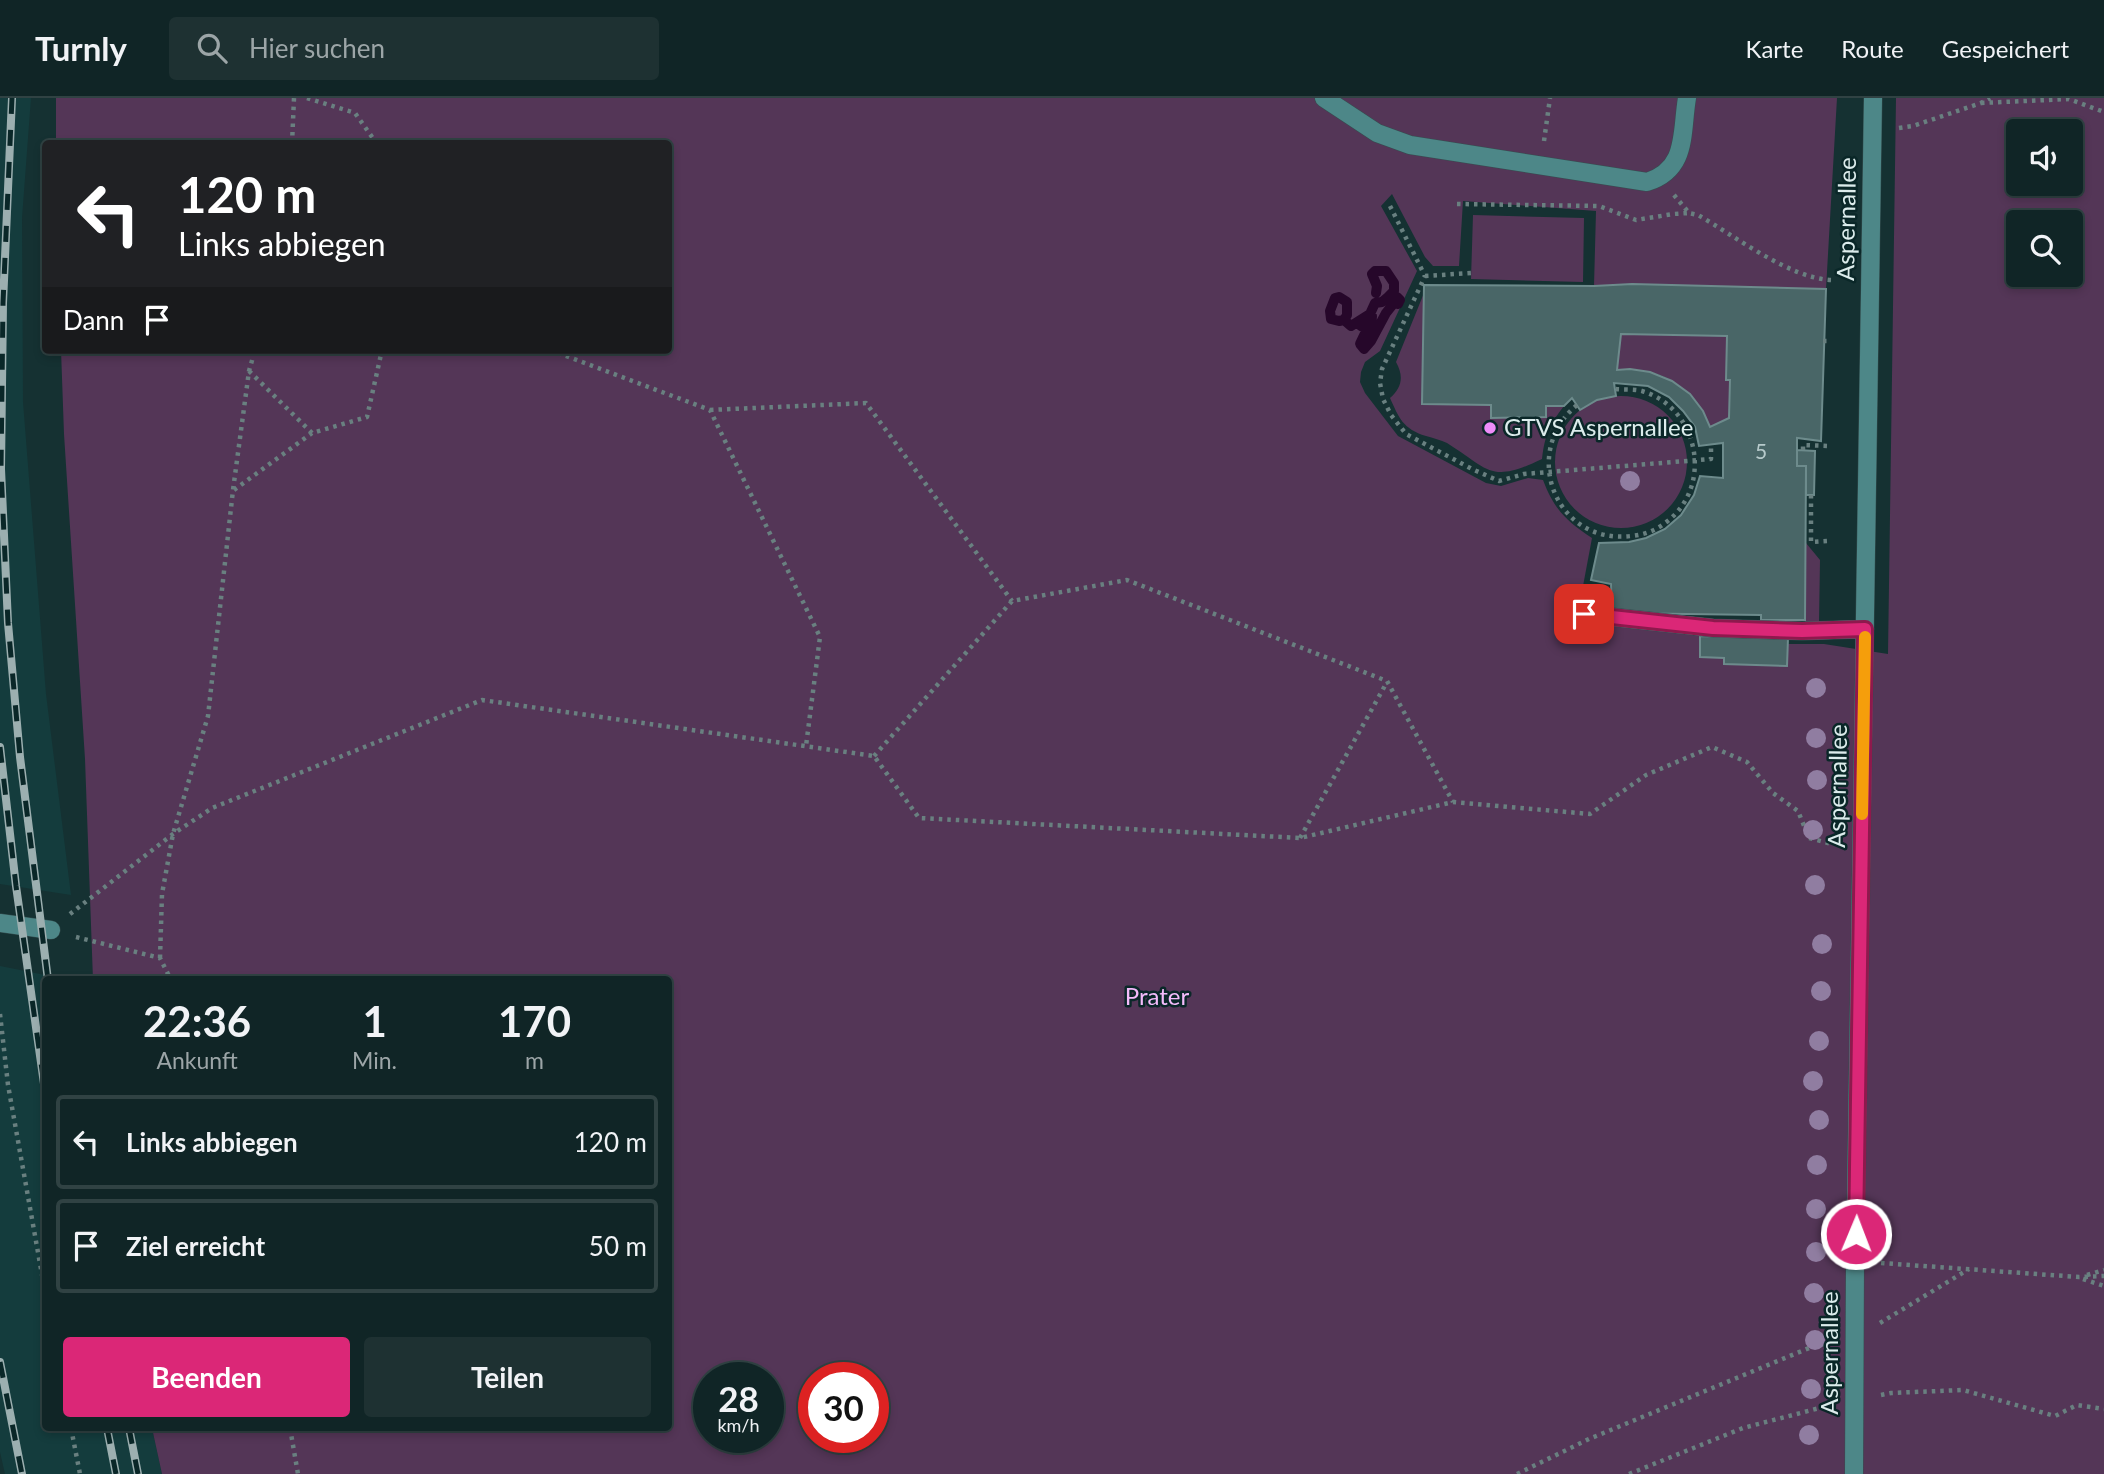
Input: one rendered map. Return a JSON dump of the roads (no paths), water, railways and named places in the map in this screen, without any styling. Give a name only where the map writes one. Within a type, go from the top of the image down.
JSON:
[{"type":"street","points":[[1324,98],[1377,133],[1410,145],[1647,182],[1669,172],[1680,151],[1687,98]]},
{"type":"street","name":"Aspernallee","points":[[1854,1474],[1873,98]]},
{"type":"street","points":[[1584,614],[1713,628],[1802,631],[1865,629]]},
{"type":"street","points":[[0,923],[51,930]]},
{"type":"waterway","points":[[1376,293],[1377,286],[1372,274],[1375,271],[1386,271],[1394,283],[1394,291],[1388,297],[1397,297],[1400,300]]},
{"type":"waterway","points":[[1344,320],[1347,315],[1347,302],[1339,297],[1335,298],[1330,311],[1331,319],[1344,320],[1351,326],[1370,314],[1372,316],[1371,323],[1368,328],[1366,329],[1361,326],[1362,321],[1366,319],[1370,323],[1360,344],[1364,349],[1386,313],[1398,302]]},
{"type":"waterway","points":[[1370,314],[1375,303],[1388,297]]},
{"type":"railway","points":[[12,98],[3,303],[1,469],[8,623],[20,757],[47,976]]},
{"type":"railway","points":[[0,747],[42,1070]]},
{"type":"railway","points":[[0,1362],[22,1474]]},
{"type":"railway","points":[[108,1431],[116,1474]]},
{"type":"railway","points":[[130,1431],[138,1474]]},
{"type":"place","name":"GTVS Aspernallee","points":[[1490,428]]},
{"type":"park label","name":"Prater","points":[[1157,997]]}]
